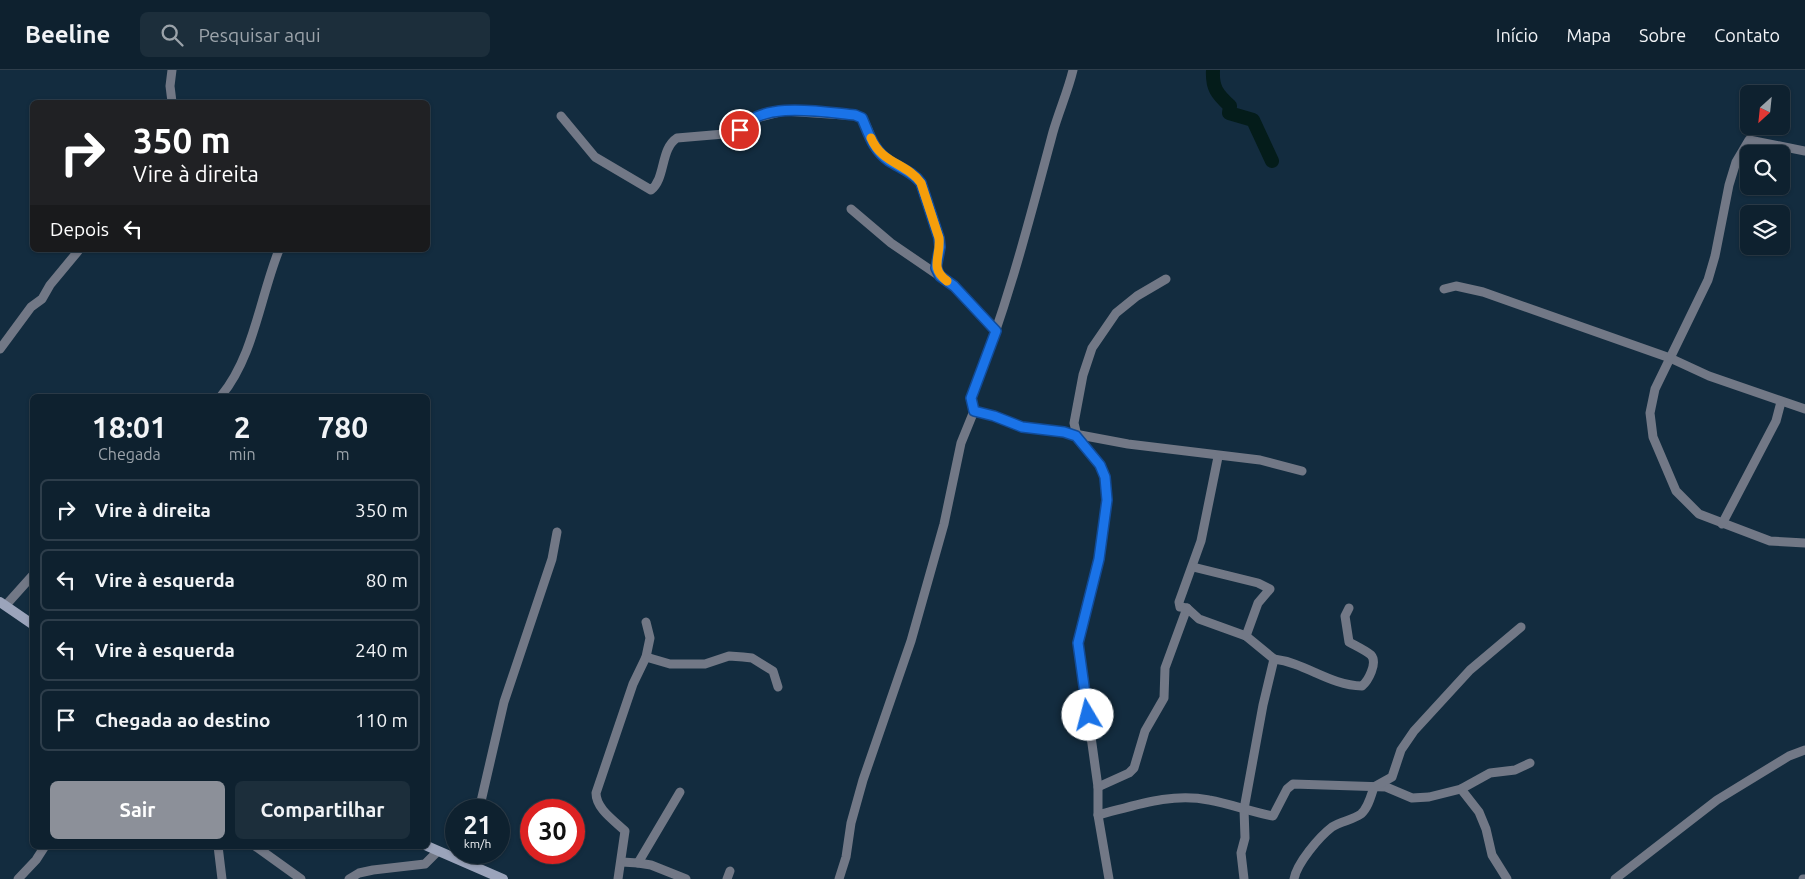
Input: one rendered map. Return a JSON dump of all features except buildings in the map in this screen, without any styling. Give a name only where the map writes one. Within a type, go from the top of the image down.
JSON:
[{"type":"street","points":[[172,70],[170,86],[172,100]]},
{"type":"street","points":[[839,879],[846,857],[851,823],[863,780],[911,641],[944,524],[961,443],[974,411],[971,398],[996,331],[1028,229],[1055,126],[1073,70]]},
{"type":"street","points":[[561,116],[595,157],[650,190],[660,172],[669,146],[677,138],[736,133],[748,120],[784,111],[859,116],[874,146],[881,154],[916,176],[921,183],[939,238],[940,247],[936,268],[940,276]]},
{"type":"street","points":[[1805,150],[1749,140],[1736,162],[1729,185],[1708,280],[1652,399],[1650,413],[1652,437],[1676,491],[1699,514],[1770,541],[1805,544]]},
{"type":"street","points":[[851,209],[891,243],[954,286],[996,331]]},
{"type":"street","points":[[0,350],[31,307],[42,299],[50,285],[77,252]]},
{"type":"street","points":[[223,394],[228,388],[246,352],[278,252]]},
{"type":"street","points":[[1110,879],[1098,815],[1098,787],[1078,643],[1099,559],[1107,500],[1105,477],[1100,465],[1076,436],[1074,423],[1083,375],[1092,348],[1116,313],[1137,296],[1166,279]]},
{"type":"street","points":[[1444,289],[1456,286],[1483,292],[1670,358],[1708,376],[1805,409]]},
{"type":"street","points":[[1722,524],[1776,421],[1781,402]]},
{"type":"street","points":[[974,411],[994,416],[1022,427],[1197,452],[1218,457],[1260,460],[1302,471]]},
{"type":"street","points":[[1218,457],[1201,540],[1179,602],[1180,607],[1187,608],[1199,619],[1246,636],[1274,659],[1291,662],[1329,680],[1362,686],[1370,676],[1373,660],[1371,656],[1349,642],[1345,616],[1349,608]]},
{"type":"street","points":[[481,799],[507,693],[552,559],[557,532]]},
{"type":"street","points":[[1193,567],[1258,583],[1270,590],[1258,603],[1246,636]]},
{"type":"street","points":[[30,578],[3,603],[30,623]]},
{"type":"street","points":[[1098,787],[1129,773],[1134,768],[1145,731],[1164,698],[1165,668],[1187,608]]},
{"type":"street","points":[[618,879],[622,862],[625,831],[600,807],[596,800],[596,793],[633,684],[646,657],[650,638],[646,622]]},
{"type":"street","points":[[1294,879],[1301,861],[1332,827],[1361,814],[1367,807],[1374,787],[1392,777],[1400,750],[1414,731],[1470,670],[1521,627]]},
{"type":"street","points":[[646,657],[670,664],[705,664],[729,656],[752,658],[773,671],[778,687]]},
{"type":"street","points":[[1244,879],[1241,853],[1244,838],[1244,809],[1263,705],[1274,659]]},
{"type":"street","points":[[1615,879],[1717,800],[1789,756],[1805,750]]},
{"type":"street","points":[[1098,815],[1161,799],[1208,799],[1275,816],[1278,804],[1287,789],[1293,784],[1386,787],[1412,798],[1429,797],[1461,790],[1490,773],[1515,770],[1530,763]]},
{"type":"street","points":[[1461,790],[1480,812],[1492,855],[1507,879]]},
{"type":"street","points":[[638,863],[680,792]]},
{"type":"street","points":[[430,847],[445,852]]},
{"type":"street","points":[[34,879],[21,876],[42,849]]},
{"type":"street","points":[[218,849],[222,879]]},
{"type":"street","points":[[259,849],[301,879]]},
{"type":"street","points":[[350,879],[359,873],[373,870],[425,864],[438,851]]},
{"type":"street","points":[[622,862],[652,865],[686,879]]},
{"type":"street","points":[[476,864],[503,879]]},
{"type":"waterway","points":[[1213,70],[1213,82],[1219,94],[1230,106],[1229,113],[1253,120],[1272,161]]},
{"type":"slow traffic","points":[[871,138],[874,146],[881,154],[916,176],[921,183],[932,222],[939,238],[940,247],[936,268],[940,276],[947,281]]},
{"type":"route","points":[[740,130],[748,120],[784,111],[799,110],[855,115],[862,118],[874,146],[881,154],[916,176],[921,183],[932,222],[939,238],[940,247],[936,268],[940,276],[954,286],[996,331],[971,398],[974,411],[994,416],[1022,427],[1064,432],[1076,436],[1100,465],[1105,477],[1107,500],[1099,559],[1078,643],[1088,715]]}]
